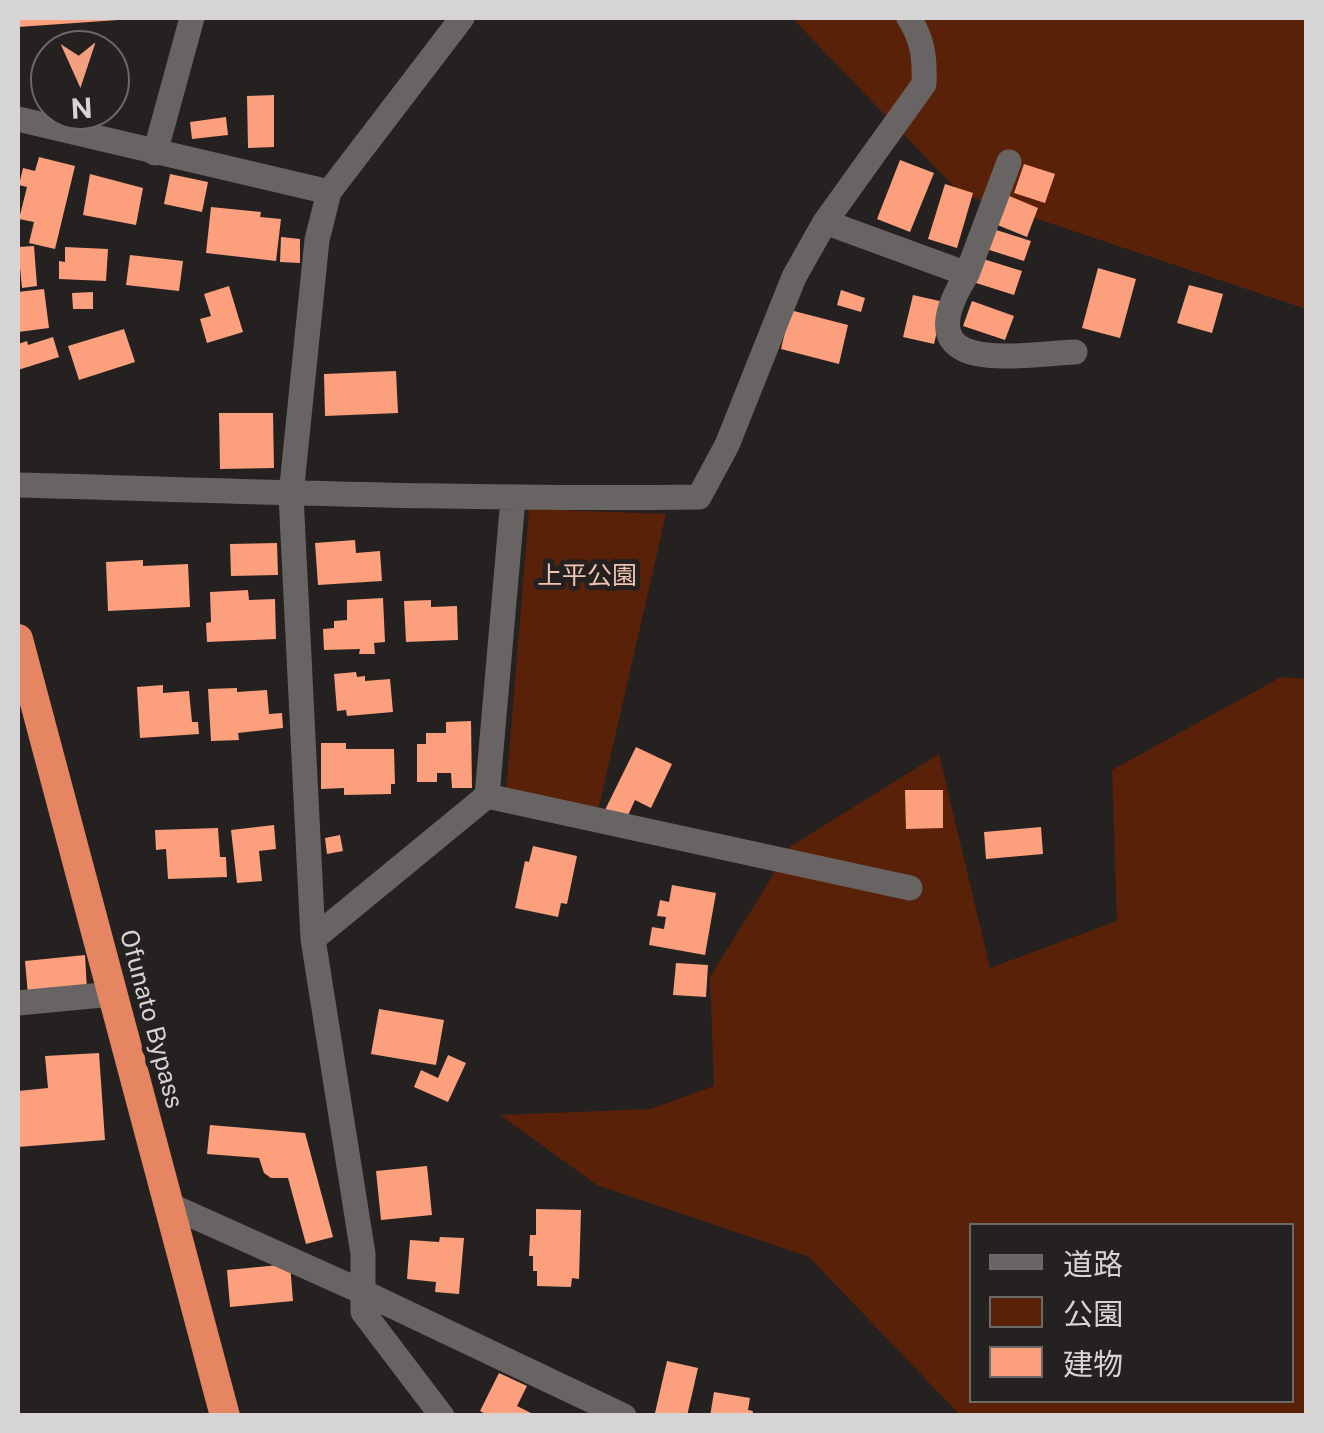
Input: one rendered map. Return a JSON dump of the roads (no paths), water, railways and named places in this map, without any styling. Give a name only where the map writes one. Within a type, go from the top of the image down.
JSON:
[{"type":"highway","name":"Ofunato Bypass","points":[[18,639],[225,1416]]},
{"type":"street","points":[[155,154],[192,18]]},
{"type":"street","points":[[442,1416],[364,1312],[363,1254],[313,939],[290,495],[316,240],[328,192],[462,18]]},
{"type":"street","points":[[18,484],[290,495],[699,497],[727,445],[794,277],[825,222],[924,84],[920,36],[909,18]]},
{"type":"street","points":[[18,119],[328,192]]},
{"type":"street","points":[[1009,162],[967,274],[950,300],[948,330],[954,344],[967,354],[1075,352]]},
{"type":"street","points":[[825,222],[967,274]]},
{"type":"street","points":[[313,939],[487,796],[513,499]]},
{"type":"street","points":[[487,796],[910,888]]},
{"type":"street","points":[[18,1003],[113,994]]},
{"type":"street","points":[[169,1205],[365,1292],[624,1416]]},
{"type":"park label","name":"上平公園","points":[[587,576]]}]
